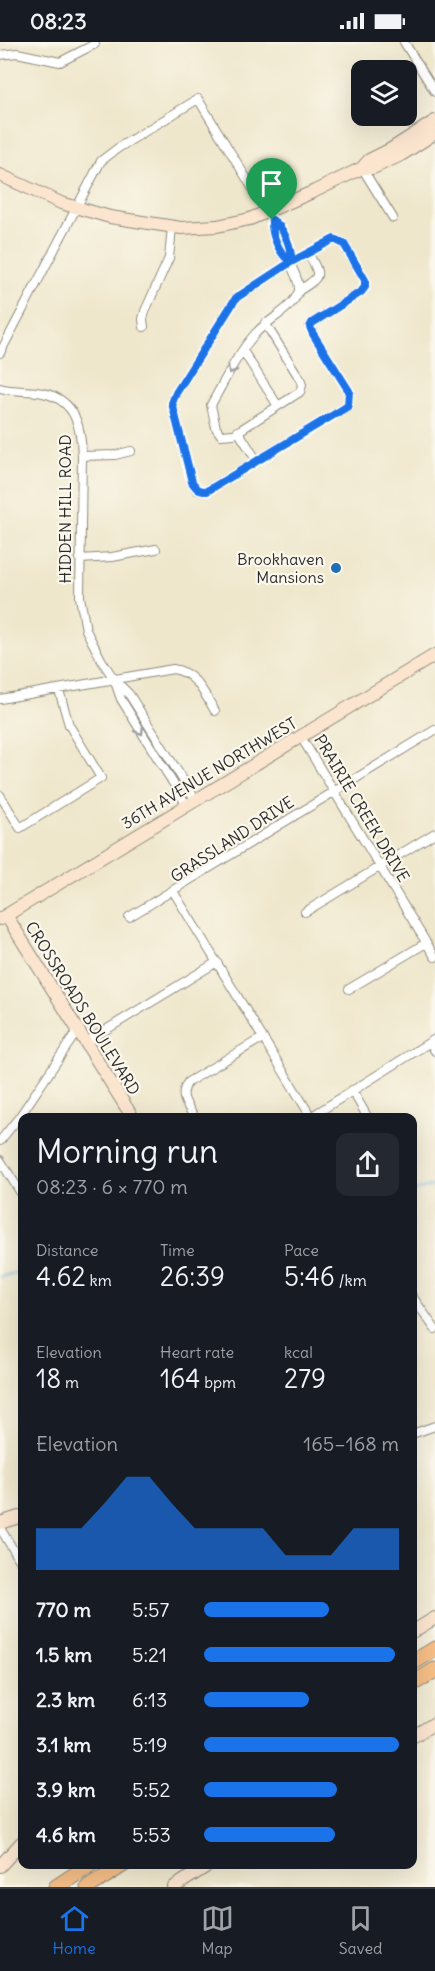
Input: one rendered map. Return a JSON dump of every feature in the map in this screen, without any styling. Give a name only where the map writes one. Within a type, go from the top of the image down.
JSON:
[{"type":"highway","points":[[417,1660],[435,1649]]},
{"type":"highway","points":[[417,1681],[435,1670]]},
{"type":"highway","points":[[56,1887],[84,1869]]},
{"type":"highway","points":[[88,1887],[116,1869]]},
{"type":"street","points":[[404,42],[435,92]]},
{"type":"street","points":[[0,55],[17,53],[60,62],[66,61],[95,44]]},
{"type":"street","points":[[0,353],[99,165],[107,155],[198,99],[270,216],[271,228],[283,257],[291,262],[300,290]]},
{"type":"street","points":[[0,175],[76,207],[110,217],[172,227],[217,226],[270,216],[362,168],[369,160],[435,121]]},
{"type":"street","points":[[362,168],[373,168],[435,133]]},
{"type":"street","points":[[362,168],[393,218]]},
{"type":"street","points":[[144,327],[145,311],[169,258],[172,227]]},
{"type":"street","points":[[334,239],[339,240],[344,244],[365,280],[365,287],[361,292],[312,323],[310,327],[349,391],[348,406],[207,491],[197,490],[192,482],[172,403],[236,298],[291,262],[334,239]]},
{"type":"street","points":[[265,323],[302,385],[300,392],[238,431],[227,436],[221,435],[216,428],[211,405],[253,336],[265,323],[283,311],[300,290],[318,277],[318,270],[308,253]]},
{"type":"street","points":[[243,351],[278,406]]},
{"type":"street","name":"HIDDEN HILL ROAD","points":[[0,388],[43,393],[62,402],[72,411],[79,425],[82,456],[80,597],[83,620],[92,644],[114,679],[121,699],[191,802]]},
{"type":"street","points":[[238,431],[257,461]]},
{"type":"street","points":[[82,456],[115,455],[130,451]]},
{"type":"street","points":[[80,559],[112,557],[156,549]]},
{"type":"street","name":"36TH AVENUE NORTHWEST","points":[[3,917],[435,655]]},
{"type":"street","points":[[0,699],[172,669],[190,675],[215,711]]},
{"type":"street","points":[[0,795],[20,828],[101,778],[69,725],[59,690]]},
{"type":"street","name":"GRASSLAND DRIVE","points":[[307,1113],[173,891],[435,730]]},
{"type":"street","name":"PRAIRIE CREEK DRIVE","points":[[301,737],[435,957]]},
{"type":"street","points":[[305,912],[435,834]]},
{"type":"street","points":[[129,917],[173,891]]},
{"type":"street","name":"CROSSROADS BOULEVARD","points":[[3,917],[130,1113]]},
{"type":"street","points":[[349,988],[426,943]]},
{"type":"street","points":[[86,1042],[217,962]]},
{"type":"street","points":[[22,1113],[78,1030]]},
{"type":"street","points":[[192,1113],[184,1098],[183,1089],[188,1082],[262,1038]]},
{"type":"street","points":[[314,1113],[432,1041],[435,1051]]},
{"type":"street","points":[[352,1090],[365,1113]]},
{"type":"street","points":[[0,1141],[18,1118]]},
{"type":"street","points":[[2,1163],[18,1188]]},
{"type":"street","points":[[417,1303],[435,1329]]},
{"type":"street","points":[[417,1432],[435,1426]]},
{"type":"street","points":[[0,1523],[18,1517]]},
{"type":"street","points":[[0,1528],[18,1557]]},
{"type":"street","points":[[417,1629],[435,1618]]},
{"type":"street","points":[[417,1735],[433,1727]]},
{"type":"street","points":[[0,1866],[18,1846]]},
{"type":"street","points":[[174,1887],[202,1869]]},
{"type":"waterway","points":[[417,1190],[435,1185]]},
{"type":"waterway","points":[[0,1277],[18,1272]]},
{"type":"place","name":"Brookhaven Mansions","points":[[336,568]]},
{"type":"route","points":[[272,220],[271,228],[283,257],[291,262],[236,298],[214,330],[172,403],[192,482],[197,490],[207,491],[348,406],[350,399],[349,391],[310,327],[312,323],[361,292],[365,287],[365,280],[344,244],[339,240],[334,239],[291,262],[291,253],[280,224],[272,220]]}]
